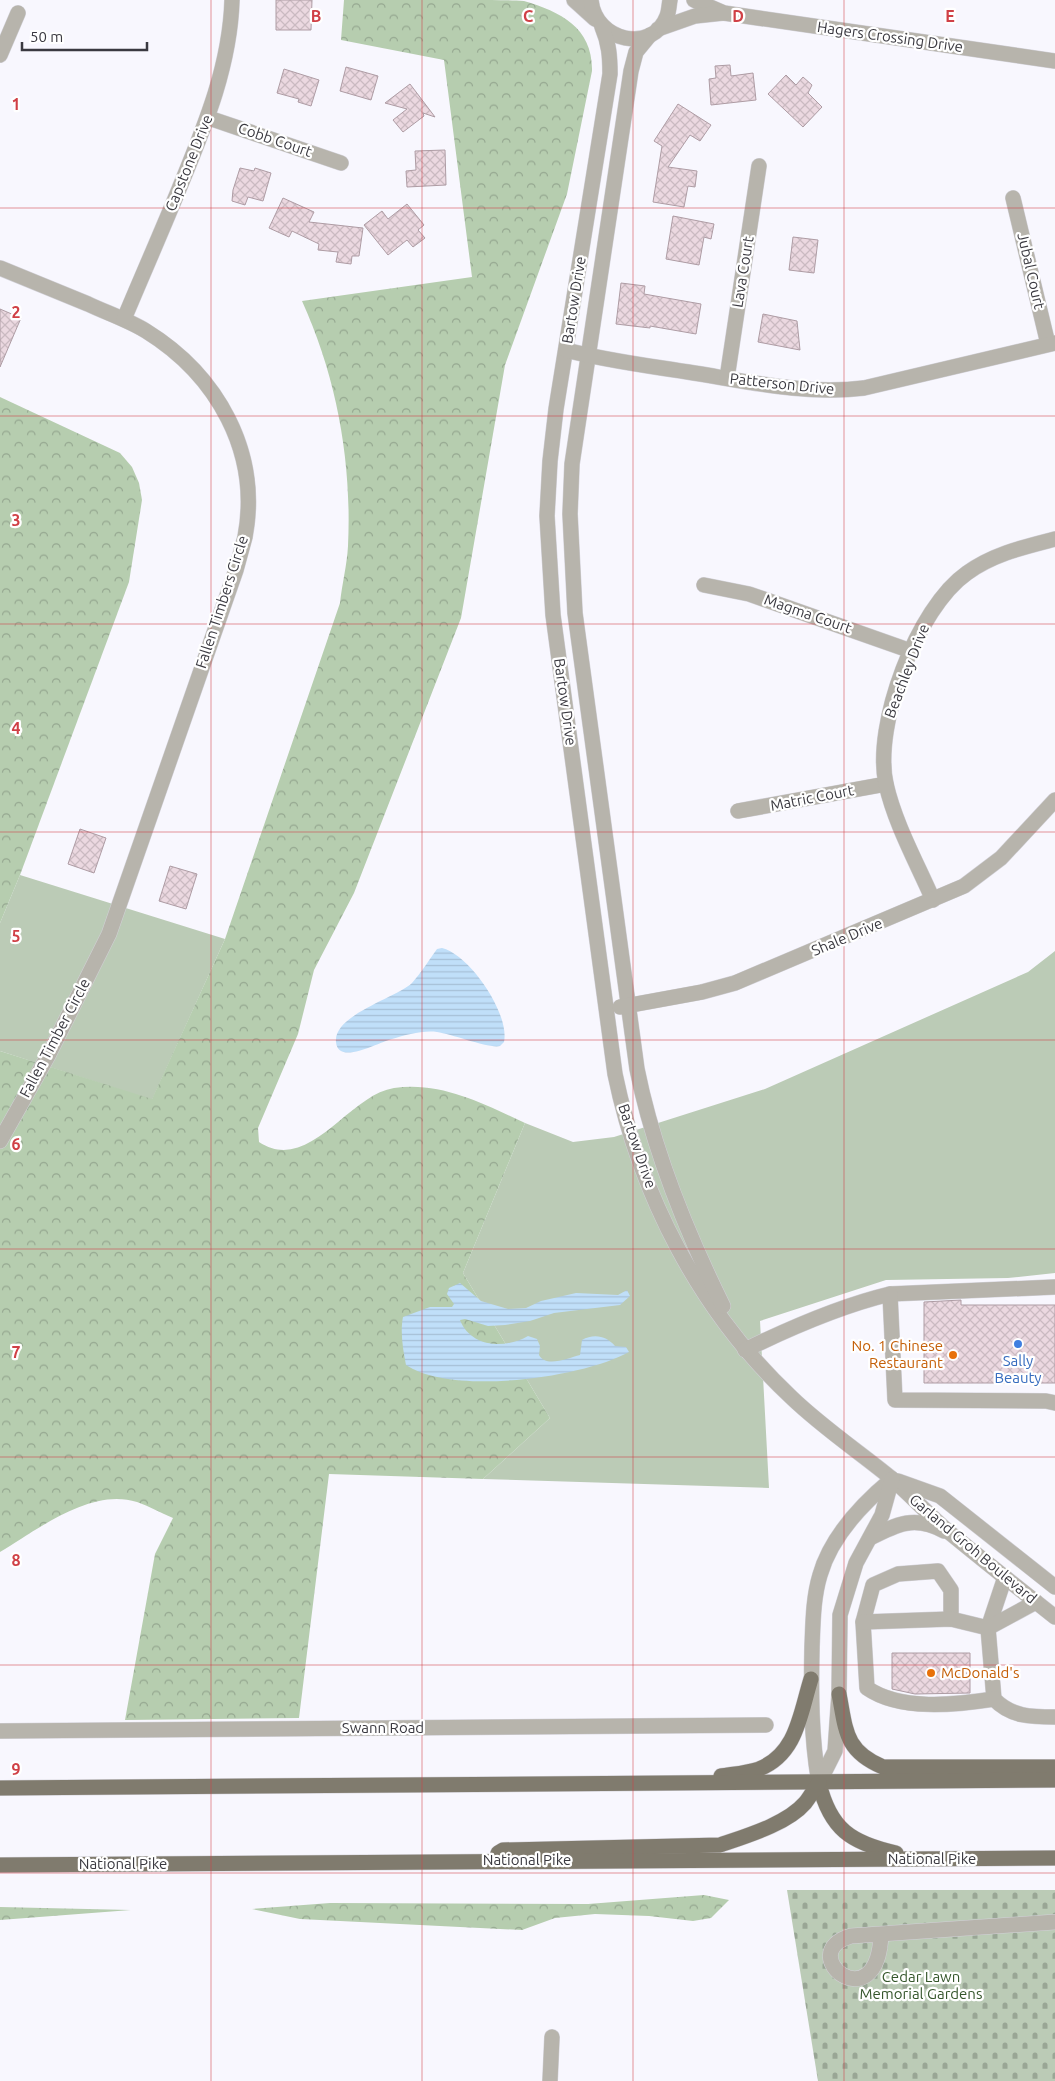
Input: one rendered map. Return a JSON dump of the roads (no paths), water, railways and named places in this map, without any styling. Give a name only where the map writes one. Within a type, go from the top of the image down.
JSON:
[{"type":"main road","points":[[681,1783],[757,1770],[774,1762],[787,1751],[793,1738],[811,1679]]},
{"type":"main road","points":[[839,1694],[847,1736],[854,1749],[868,1761],[883,1767],[1055,1767]]},
{"type":"main road","points":[[0,1788],[1055,1780]]},
{"type":"main road","points":[[818,1783],[824,1803],[836,1824],[854,1839],[873,1847],[925,1859]]},
{"type":"main road","points":[[486,1860],[502,1850],[720,1845],[754,1833],[790,1814],[804,1804],[818,1783]]},
{"type":"main road","name":"National Pike","points":[[0,1865],[486,1860],[1055,1858]]},
{"type":"street","name":"Capstone Drive","points":[[124,319],[209,118],[222,70],[231,24],[232,0]]},
{"type":"street","points":[[574,0],[600,24],[619,37],[630,39],[652,33]]},
{"type":"street","name":"Bartow Drive","points":[[591,0],[608,40],[610,74],[550,461],[547,516],[553,615],[606,1009],[625,1120],[642,1171],[669,1229],[699,1285],[745,1350],[802,1408],[892,1479]]},
{"type":"street","name":"Bartow Drive","points":[[670,0],[667,15],[636,52],[631,71],[572,464],[571,563],[576,623],[637,1069],[651,1128],[709,1278],[745,1350]]},
{"type":"street","name":"Hagers Crossing Drive","points":[[694,0],[724,13]]},
{"type":"street","points":[[0,56],[18,13]]},
{"type":"street","name":"Hagers Crossing Drive","points":[[652,33],[672,23],[695,16],[724,13],[1055,61]]},
{"type":"street","name":"Cobb Court","points":[[209,118],[341,162]]},
{"type":"street","name":"Lava Court","points":[[727,378],[759,166]]},
{"type":"street","name":"Jubal Court","points":[[1013,198],[1051,344]]},
{"type":"street","name":"Fallen Timbers Circle","points":[[0,268],[124,319],[169,347],[198,371],[216,396],[232,427],[241,453],[247,500],[245,536],[236,570],[109,934]]},
{"type":"street","name":"Patterson Drive","points":[[566,350],[589,356],[727,378],[835,392],[864,388],[1051,344]]},
{"type":"street","name":"Beachley Drive","points":[[933,900],[897,818],[886,784],[883,754],[885,729],[911,651],[928,616],[944,594],[966,573],[993,558],[1023,547],[1055,539]]},
{"type":"street","name":"Magma Court","points":[[704,585],[749,594],[911,651]]},
{"type":"street","name":"Matric Court","points":[[738,811],[886,784]]},
{"type":"street","name":"Shale Drive","points":[[606,1009],[702,992],[735,983],[964,886],[1002,858],[1055,800]]},
{"type":"street","name":"Fallen Timber Circle","points":[[0,1141],[49,1054],[109,934]]},
{"type":"street","points":[[745,1350],[786,1330],[862,1300],[890,1294],[1055,1287]]},
{"type":"street","points":[[890,1294],[895,1400],[1046,1401],[1055,1403]]},
{"type":"street","points":[[818,1783],[813,1750],[811,1679],[813,1612],[820,1575],[831,1550],[850,1521],[869,1498],[892,1479]]},
{"type":"street","name":"Garland Groh Boulevard","points":[[892,1479],[953,1536],[1055,1617]]},
{"type":"street","name":"Garland Groh Boulevard","points":[[818,1783],[835,1751],[839,1694],[840,1615],[856,1563],[882,1515],[892,1479]]},
{"type":"street","name":"Garland Groh Boulevard","points":[[892,1479],[940,1496],[1055,1588]]},
{"type":"street","points":[[870,1538],[894,1526],[916,1522],[930,1523],[953,1536]]},
{"type":"street","points":[[950,1619],[951,1590],[938,1571],[898,1574],[873,1585],[863,1622],[867,1688],[878,1696],[927,1705],[994,1699],[1010,1712],[1030,1717],[1055,1717]]},
{"type":"street","points":[[994,1699],[988,1628],[1005,1578]]},
{"type":"street","points":[[863,1622],[950,1619],[988,1628],[1036,1602]]},
{"type":"street","name":"Swann Road","points":[[0,1730],[766,1725]]},
{"type":"street","points":[[881,1934],[1055,1922]]},
{"type":"street","points":[[550,2081],[552,2037]]},
{"type":"water","points":[[442,948],[453,953],[464,962],[476,973],[486,987],[501,1016],[504,1042],[500,1046],[488,1045],[444,1033],[420,1032],[386,1041],[360,1051],[344,1052],[338,1049],[336,1042],[338,1032],[344,1024],[355,1015],[412,983],[437,949]]},
{"type":"water","points":[[460,1283],[481,1301],[508,1309],[526,1308],[541,1301],[576,1293],[618,1295],[627,1290],[630,1296],[620,1305],[554,1313],[530,1321],[505,1325],[488,1326],[465,1319],[460,1320],[472,1336],[481,1341],[500,1344],[510,1343],[528,1336],[537,1339],[540,1346],[539,1355],[542,1359],[552,1362],[580,1355],[582,1340],[596,1336],[608,1340],[615,1346],[626,1347],[629,1352],[581,1369],[550,1376],[517,1380],[454,1380],[427,1374],[406,1365],[402,1335],[403,1317],[430,1307],[452,1307],[454,1304],[447,1294],[449,1288]]},
{"type":"place","name":"Sally Beauty","points":[[1018,1344]]},
{"type":"place","name":"No. 1 Chinese Restaurant","points":[[953,1355]]},
{"type":"place","name":"McDonald's","points":[[931,1673]]},
{"type":"park label","name":"Cedar Lawn Memorial Gardens","points":[[921,1986]]}]
